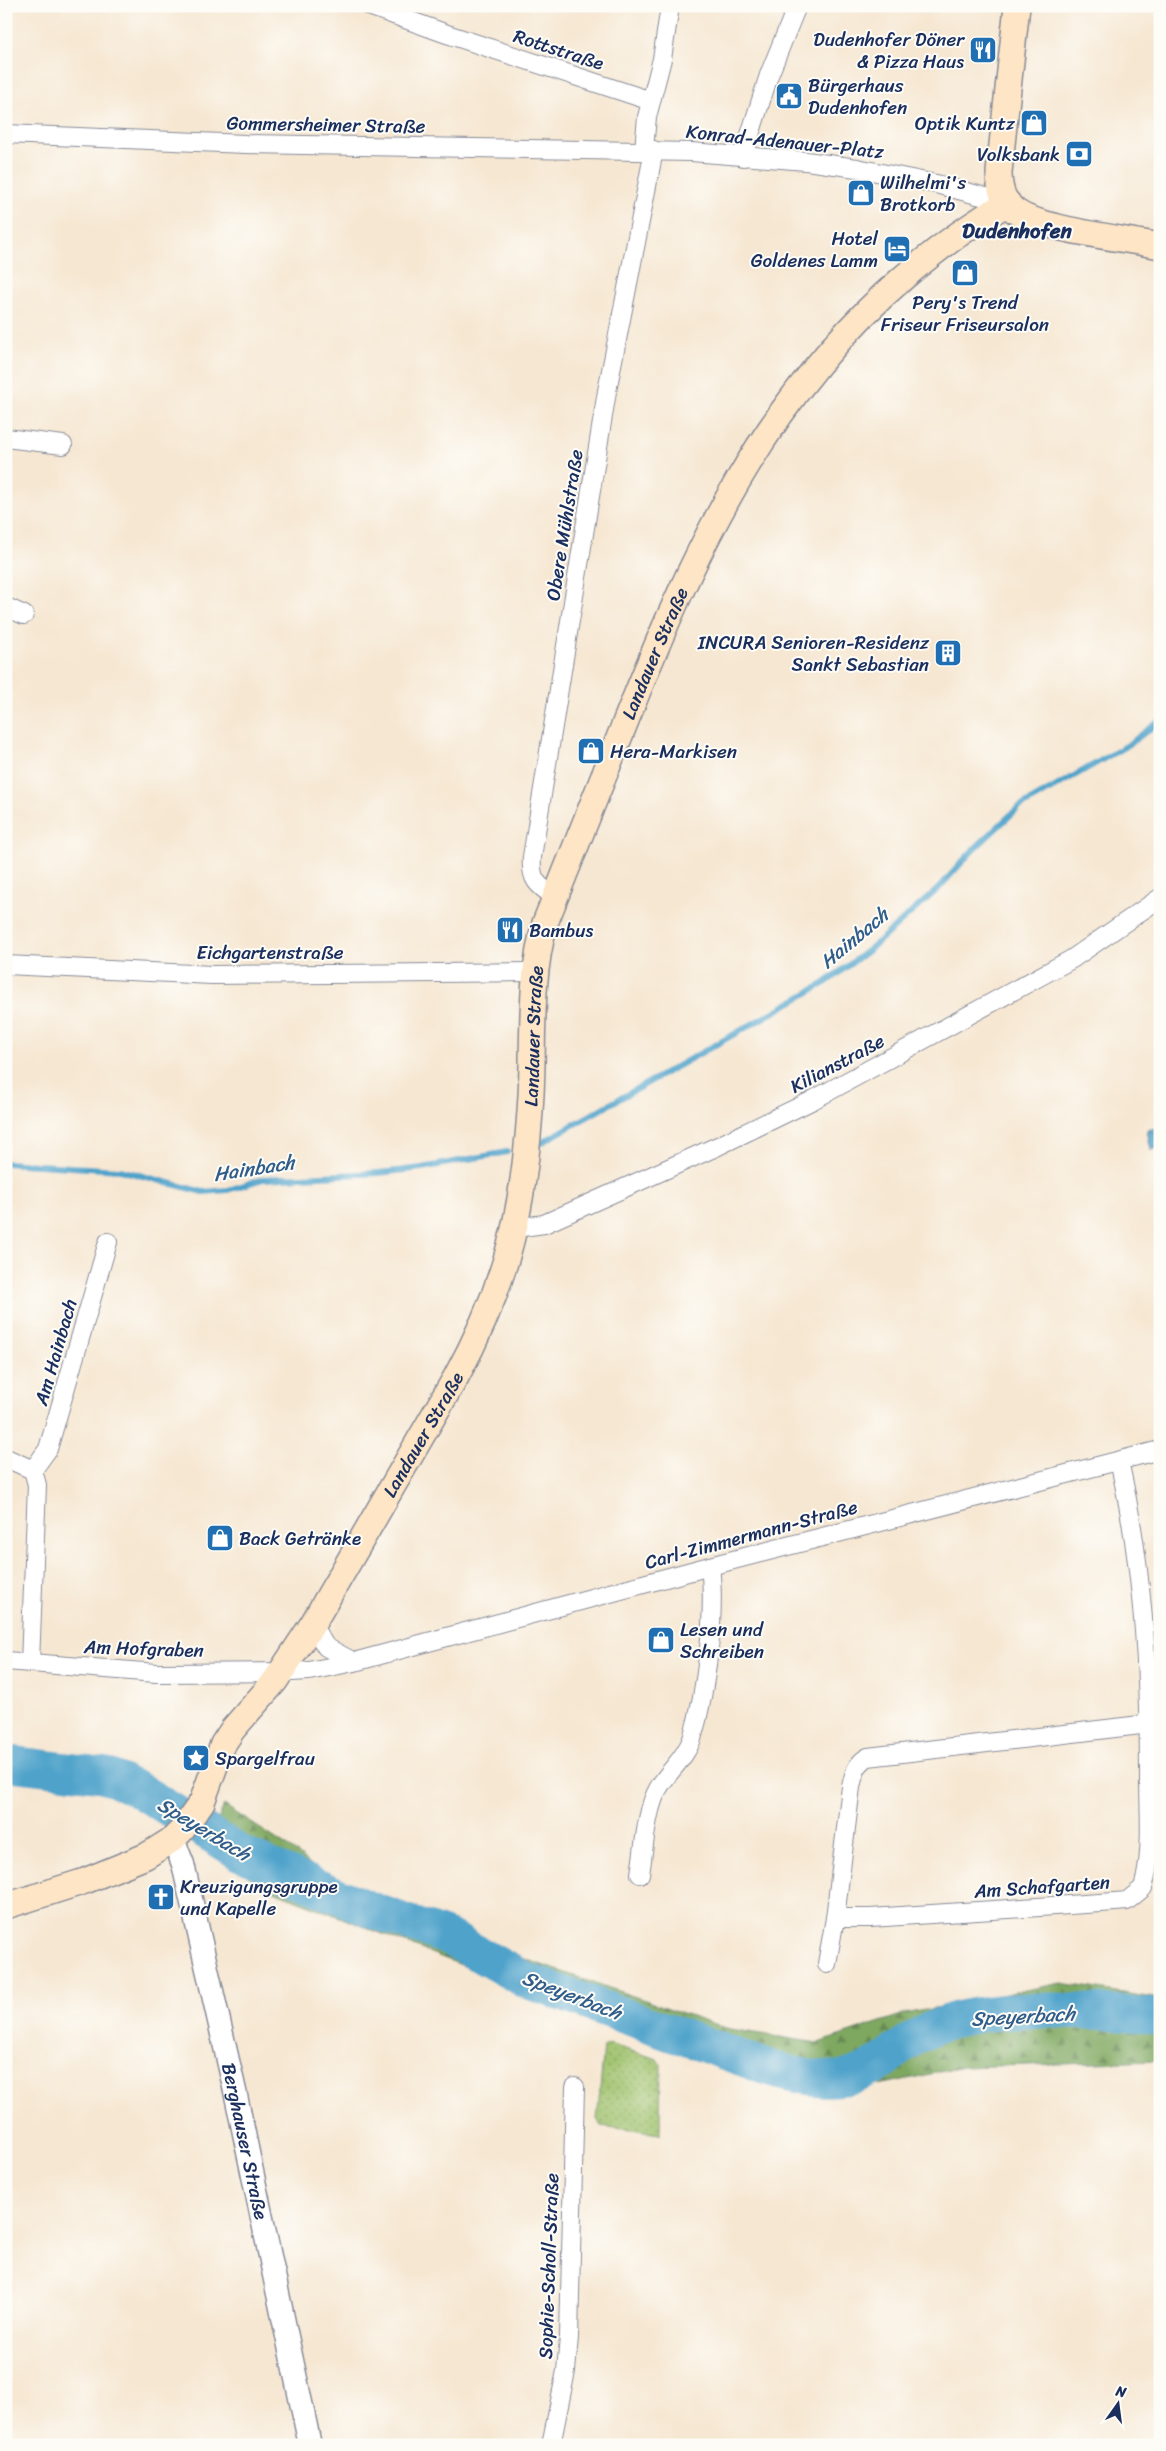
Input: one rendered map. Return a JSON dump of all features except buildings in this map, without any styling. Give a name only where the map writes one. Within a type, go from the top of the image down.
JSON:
[{"type":"main road","points":[[1017,6],[999,172],[1002,194],[1008,204],[1024,217],[1160,246]]},
{"type":"main road","name":"Landauer Straße","points":[[177,1835],[202,1802],[223,1744],[233,1729],[266,1693],[312,1625],[477,1340],[495,1296],[516,1228],[521,1204],[528,1134],[534,972],[545,923],[680,590],[720,512],[765,437],[813,372],[866,312],[960,232],[1008,204]]},
{"type":"main road","points":[[6,1906],[85,1881],[146,1856],[177,1835]]},
{"type":"street","name":"Rottstraße","points":[[369,6],[456,38],[651,101]]},
{"type":"street","name":"Obere Mühlstraße","points":[[556,897],[536,884],[532,876],[532,857],[607,391],[649,150],[651,101],[662,59],[670,6]]},
{"type":"street","points":[[743,157],[769,75],[797,6]]},
{"type":"street","name":"Gommersheimer Straße","points":[[6,134],[245,144],[649,150]]},
{"type":"street","name":"Konrad-Adenauer-Platz","points":[[649,150],[806,161],[895,174],[1008,204]]},
{"type":"street","points":[[6,438],[63,445]]},
{"type":"street","points":[[6,607],[24,615]]},
{"type":"street","name":"Kilianstraße","points":[[516,1228],[544,1224],[718,1146],[812,1101],[1072,959],[1160,898]]},
{"type":"street","name":"Eichgartenstraße","points":[[6,965],[212,974],[534,972]]},
{"type":"street","name":"Am Hainbach","points":[[33,1470],[48,1449],[108,1242]]},
{"type":"street","name":"Carl-Zimmermann-Straße","points":[[281,1672],[309,1671],[354,1662],[710,1566],[1160,1450]]},
{"type":"street","points":[[6,1458],[33,1470],[36,1477],[38,1504],[30,1663]]},
{"type":"street","name":"Am Schafgarten","points":[[835,1918],[870,1918],[1127,1901],[1143,1888],[1148,1855],[1149,1724],[1138,1572],[1132,1522],[1119,1461]]},
{"type":"street","points":[[640,1874],[654,1798],[665,1779],[685,1756],[692,1739],[699,1706],[712,1608],[710,1566]]},
{"type":"street","points":[[312,1625],[326,1647],[354,1662]]},
{"type":"street","name":"Am Hofgraben","points":[[6,1661],[156,1673],[281,1672]]},
{"type":"street","points":[[827,1964],[835,1918],[851,1787],[854,1773],[862,1760],[868,1757],[1149,1724]]},
{"type":"street","name":"Berghauser Straße","points":[[177,1835],[310,2445]]},
{"type":"street","name":"Sophie-Scholl-Straße","points":[[551,2445],[566,2371],[574,2087]]},
{"type":"green space","points":[[224,1805],[293,1850],[330,1880],[375,1898],[441,1919],[501,1951],[730,2029],[818,2043],[904,2014],[1061,1983],[1160,1999],[1160,2061],[963,2067],[880,2085],[802,2089],[737,2074],[266,1888],[230,1864],[208,1845]]},
{"type":"green space","points":[[609,2044],[658,2059],[661,2064],[660,2134],[601,2126],[597,2120],[604,2046]]},
{"type":"water","points":[[1160,1127],[1160,1148],[1151,1150],[1147,1130]]},
{"type":"waterway","name":"Hainbach","points":[[541,1143],[825,983],[870,949],[938,889],[972,851],[1018,808],[1128,745],[1160,721]]},
{"type":"waterway","name":"Hainbach","points":[[6,1163],[120,1170],[203,1192],[228,1190],[263,1179],[379,1173],[422,1168],[507,1152]]},
{"type":"waterway","name":"Speyerbach","points":[[6,1763],[105,1775],[139,1790],[242,1854],[364,1907],[450,1938],[525,1980],[769,2068],[791,2074],[825,2079],[859,2074],[873,2067],[906,2043],[929,2030],[958,2019],[981,2015],[1059,2010],[1160,2017]]},
{"type":"place","name":"Dudenhofer Döner & Pizza Haus","points":[[983,50]]},
{"type":"place","name":"Bürgerhaus Dudenhofen","points":[[789,96]]},
{"type":"place","name":"Optik Kuntz","points":[[1034,123]]},
{"type":"place","name":"Volksbank","points":[[1079,154]]},
{"type":"place","name":"Wilhelmi's Brotkorb","points":[[861,193]]},
{"type":"place","name":"Hotel Goldenes Lamm","points":[[897,249]]},
{"type":"place","name":"Pery's Trend Friseur Friseursalon","points":[[965,273]]},
{"type":"place","name":"INCURA Senioren-Residenz Sankt Sebastian","points":[[948,653]]},
{"type":"place","name":"Hera-Markisen","points":[[591,751]]},
{"type":"place","name":"Bambus","points":[[510,930]]},
{"type":"place","name":"Back Getränke","points":[[220,1538]]},
{"type":"place","name":"Lesen und Schreiben","points":[[661,1640]]},
{"type":"place","name":"Spargelfrau","points":[[196,1758]]},
{"type":"place","name":"Kreuzigungsgruppe und Kapelle","points":[[161,1897]]},
{"type":"district","name":"Dudenhofen","points":[[1017,231]]}]
